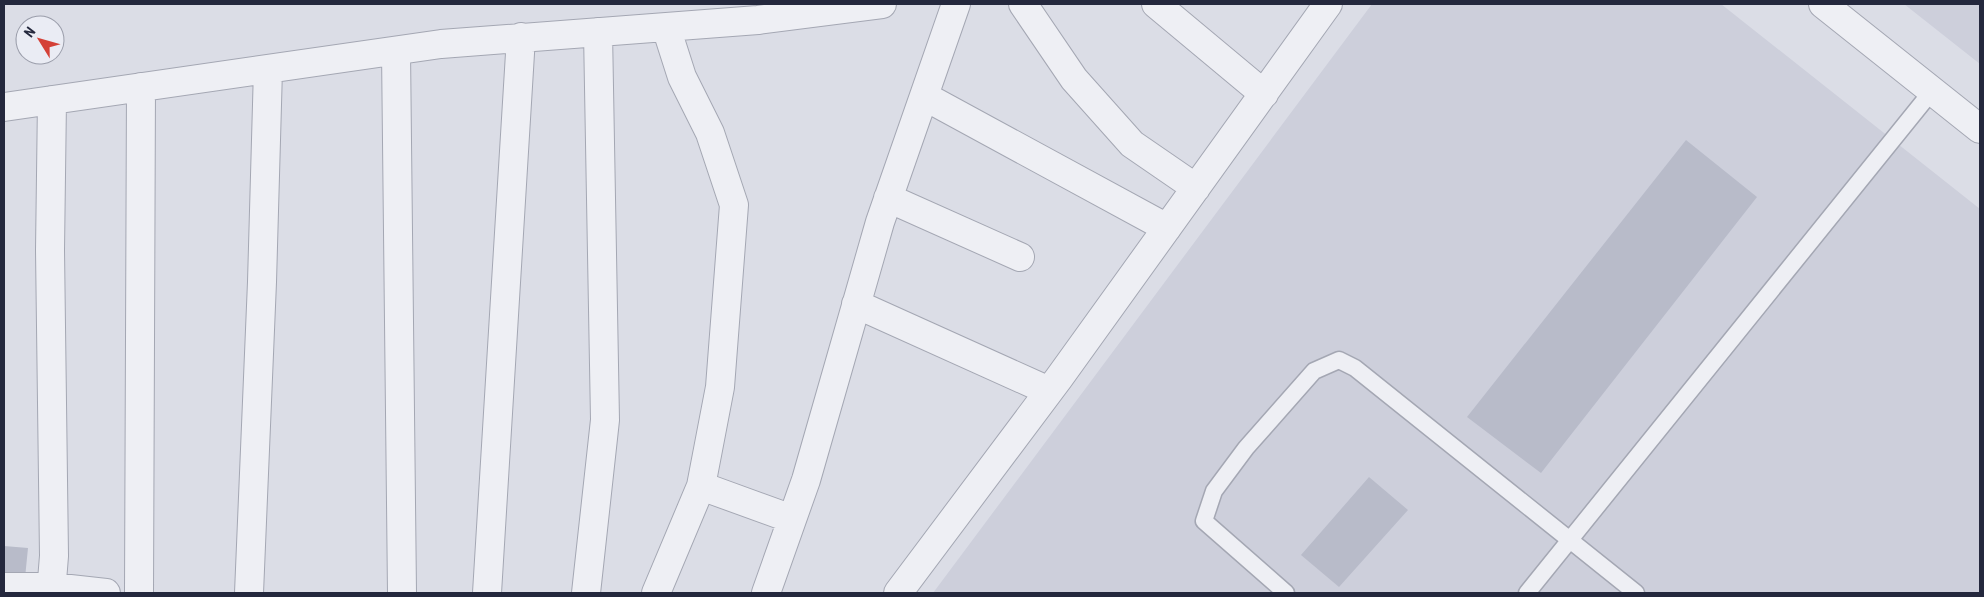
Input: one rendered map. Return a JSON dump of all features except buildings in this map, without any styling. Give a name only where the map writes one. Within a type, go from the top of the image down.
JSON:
[{"type":"street","points":[[4,107],[441,44],[758,20],[882,4]]},
{"type":"street","points":[[766,593],[806,480],[888,198],[956,4]]},
{"type":"street","points":[[1023,4],[1074,79],[1132,144],[1196,188]]},
{"type":"street","points":[[1156,4],[1264,94]]},
{"type":"street","points":[[898,593],[1049,391],[1328,4]]},
{"type":"street","points":[[1824,4],[1980,130]]},
{"type":"street","points":[[656,593],[701,486],[720,387],[734,205],[710,133],[682,77],[666,27]]},
{"type":"street","points":[[586,593],[604,420],[598,32]]},
{"type":"street","points":[[487,593],[520,37]]},
{"type":"street","points":[[396,51],[402,593]]},
{"type":"street","points":[[248,593],[262,282],[268,69]]},
{"type":"street","points":[[139,593],[141,87]]},
{"type":"street","points":[[924,96],[1167,228]]},
{"type":"street","points":[[52,100],[50,250],[54,556],[52,590]]},
{"type":"street","points":[[888,198],[1020,257]]},
{"type":"street","points":[[856,304],[1049,391]]},
{"type":"street","points":[[701,486],[792,519]]},
{"type":"street","points":[[4,587],[106,593]]},
{"type":"lane","points":[[1527,593],[1932,91]]},
{"type":"lane","points":[[1286,593],[1204,521],[1214,491],[1246,448],[1314,371],[1339,360],[1355,368],[1636,593]]},
{"type":"shaded area","points":[[1372,4],[1721,4],[1980,209],[1980,593],[933,593]]},
{"type":"shaded area","points":[[1904,4],[1980,4],[1980,64]]}]
